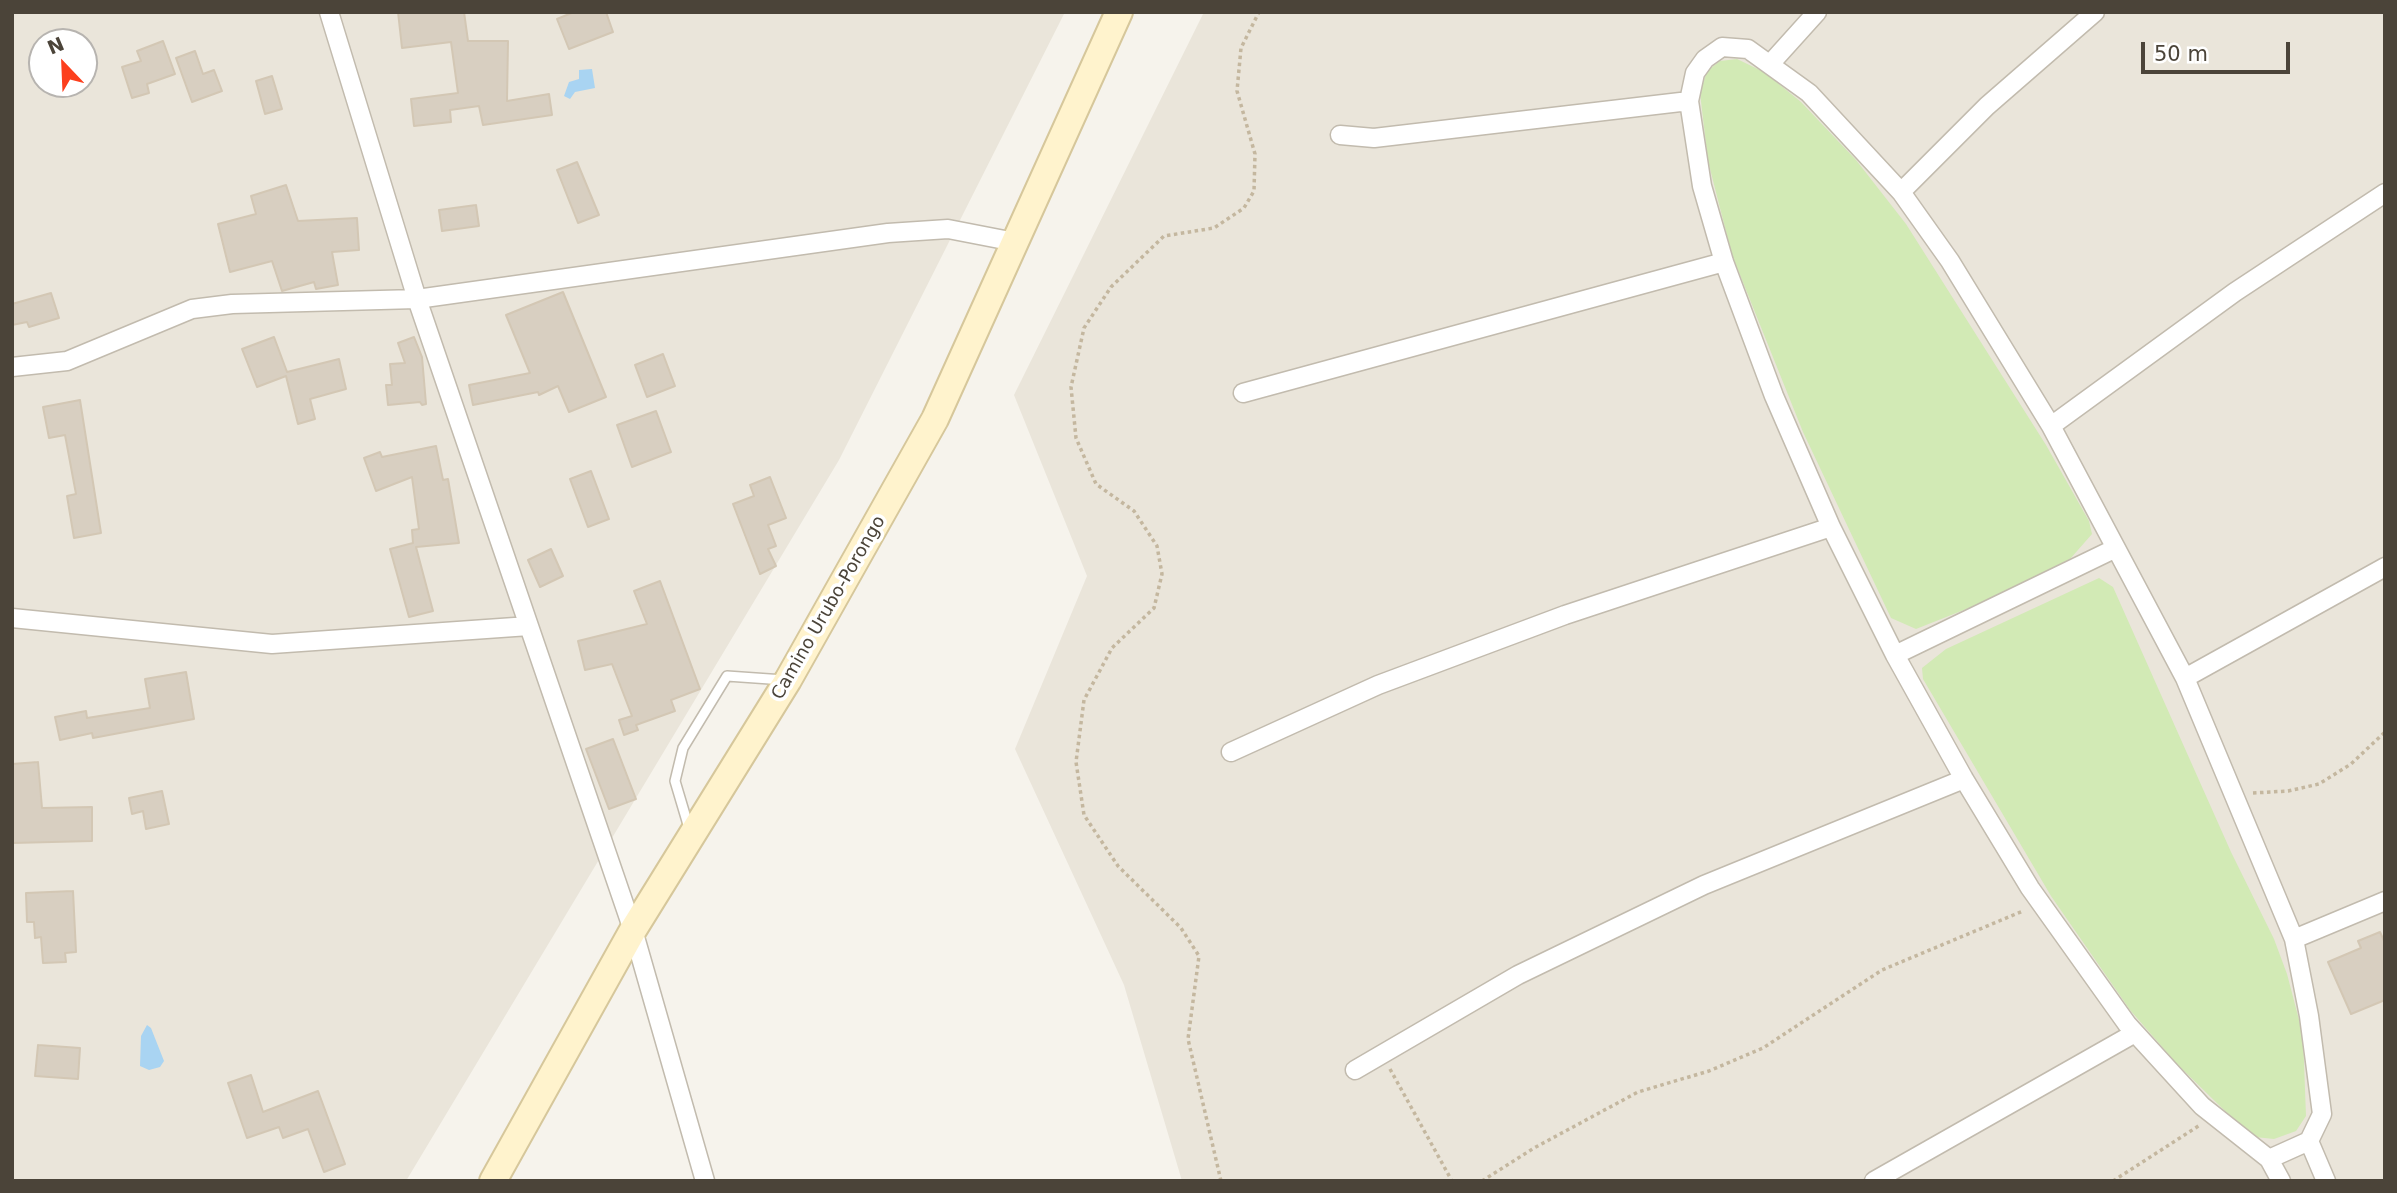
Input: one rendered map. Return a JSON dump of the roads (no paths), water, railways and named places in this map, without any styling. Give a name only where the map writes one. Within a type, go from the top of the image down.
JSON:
[{"type":"main road","name":"Camino Urubo-Porongo","points":[[493,1181],[633,930],[788,680],[935,419],[1119,12]]},
{"type":"street","points":[[329,12],[417,299],[633,930],[705,1181]]},
{"type":"street","points":[[1771,63],[1817,12]]},
{"type":"street","points":[[1901,192],[1987,106],[2095,12]]},
{"type":"street","points":[[2269,1159],[2309,1141],[2322,1114],[2309,1016],[2294,939],[2185,678],[2114,549],[2051,426],[1950,261],[1901,192],[1809,93],[1771,63],[1748,49],[1722,47],[1704,59],[1695,74],[1689,101],[1702,186],[1724,262],[1773,396],[1831,527],[1895,655],[1964,779],[2041,903],[2135,1033],[2214,1116],[2269,1159],[2280,1181]]},
{"type":"street","points":[[1340,135],[1374,138],[1689,101]]},
{"type":"street","points":[[2051,426],[2235,292],[2385,193]]},
{"type":"street","points":[[12,367],[67,361],[192,309],[232,304],[417,299],[888,233],[948,229],[1015,242]]},
{"type":"street","points":[[1243,393],[1724,262]]},
{"type":"street","points":[[1231,752],[1378,685],[1565,615],[1831,527]]},
{"type":"street","points":[[1895,655],[2114,549]]},
{"type":"street","points":[[2185,678],[2385,567]]},
{"type":"street","points":[[12,618],[272,644],[529,626]]},
{"type":"street","points":[[1355,1070],[1518,975],[1704,885],[1964,779]]},
{"type":"street","points":[[2294,939],[2385,901]]},
{"type":"street","points":[[1874,1181],[2135,1033]]},
{"type":"street","points":[[2309,1141],[2326,1181]]},
{"type":"lane","points":[[691,837],[676,781],[683,748],[727,677],[788,680]]},
{"type":"water","points":[[592,69],[595,88],[575,92],[570,99],[564,96],[569,82],[579,79],[579,70]]},
{"type":"water","points":[[147,1025],[151,1028],[164,1061],[160,1067],[149,1070],[140,1066],[141,1036]]}]
